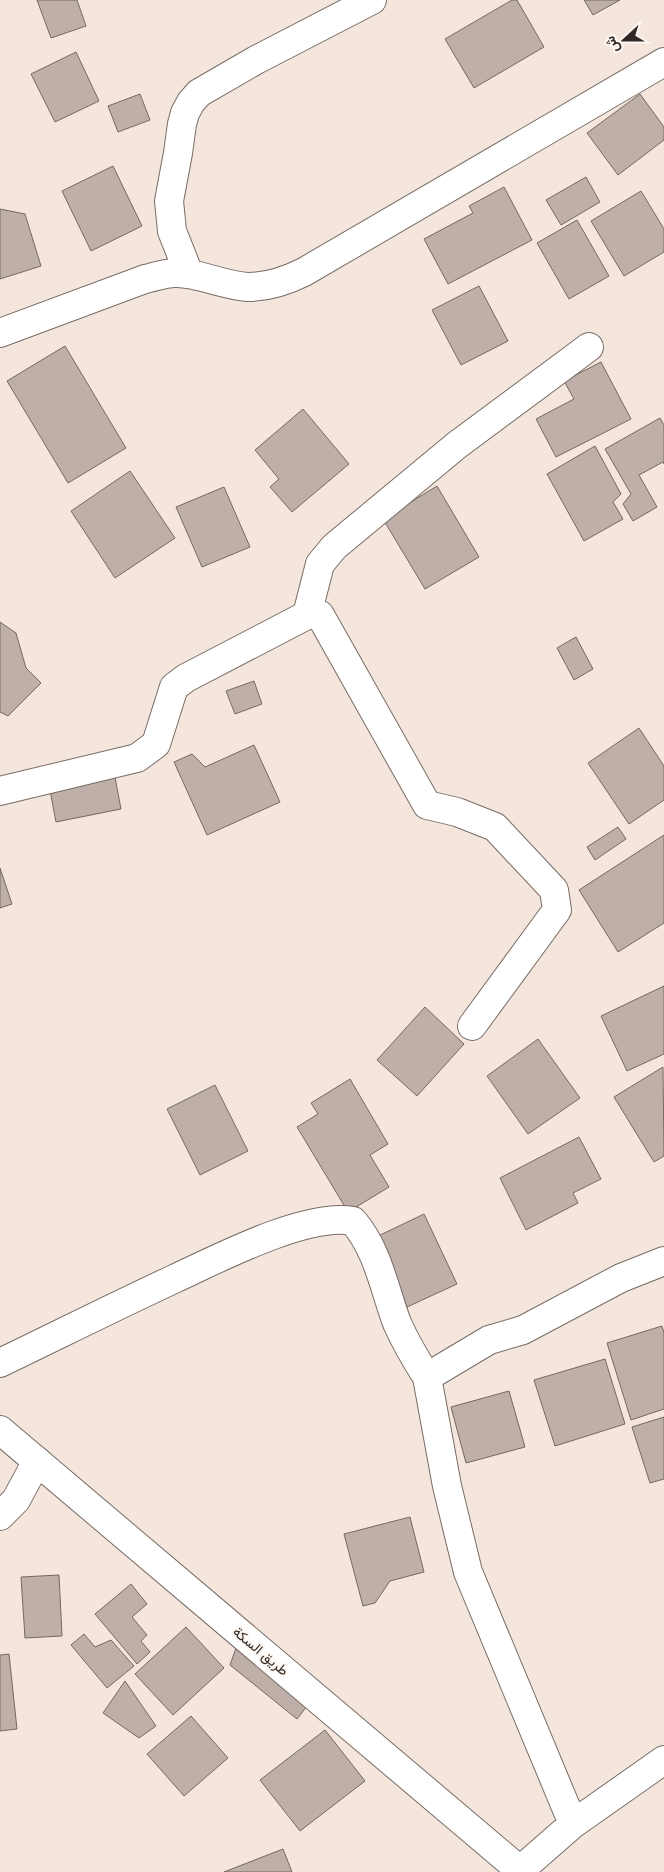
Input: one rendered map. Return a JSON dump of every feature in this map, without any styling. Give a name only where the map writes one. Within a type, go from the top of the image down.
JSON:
[{"type":"street","points":[[189,274],[172,231],[169,201],[182,124],[191,102],[199,93],[256,60],[372,0]]},
{"type":"street","points":[[0,333],[145,279],[176,273],[189,274],[247,287],[286,281],[664,62]]},
{"type":"street","points":[[307,614],[320,564],[334,546],[457,445],[590,348]]},
{"type":"street","points":[[0,791],[137,758],[156,744],[174,687],[186,678],[307,614],[320,615],[427,805],[457,812],[495,827],[554,890],[557,910],[472,1026]]},
{"type":"street","points":[[0,1363],[251,1243],[307,1225],[342,1219],[353,1221],[366,1240],[383,1276],[398,1324],[426,1377],[447,1486],[468,1572],[573,1824]]},
{"type":"street","points":[[426,1377],[489,1340],[523,1330],[621,1278],[664,1261]]},
{"type":"street","name":"طريق السكة","points":[[0,1430],[520,1871]]},
{"type":"street","points":[[0,1516],[16,1500],[37,1461]]},
{"type":"street","points":[[520,1871],[573,1824],[664,1760]]},
{"type":"building","points":[[37,0],[77,0],[86,26],[51,38]]},
{"type":"building","points":[[512,0],[517,0],[544,47],[474,88],[445,39]]},
{"type":"building","points":[[584,0],[620,0],[593,15]]},
{"type":"building","points":[[76,52],[99,101],[55,122],[31,74]]},
{"type":"building","points":[[140,94],[150,120],[118,132],[108,106]]},
{"type":"building","points":[[640,94],[664,127],[664,140],[618,175],[587,133]]},
{"type":"building","points":[[113,166],[142,226],[91,251],[62,191]]},
{"type":"building","points":[[586,177],[600,202],[561,225],[546,200]]},
{"type":"building","points":[[504,187],[532,240],[448,284],[424,239],[473,213],[469,206]]},
{"type":"building","points":[[641,191],[664,229],[664,252],[624,276],[591,221]]},
{"type":"building","points":[[0,209],[25,214],[41,266],[0,279]]},
{"type":"building","points":[[577,220],[609,276],[569,299],[537,243]]},
{"type":"building","points":[[479,286],[508,341],[461,365],[432,310]]},
{"type":"building","points":[[65,346],[126,448],[68,483],[7,381]]},
{"type":"building","points":[[601,362],[631,419],[556,457],[536,419],[574,399],[564,381]]},
{"type":"building","points":[[303,409],[349,464],[292,512],[270,487],[279,479],[255,450]]},
{"type":"building","points":[[660,418],[664,425],[664,464],[663,462],[639,475],[657,507],[633,521],[623,504],[631,494],[605,449]]},
{"type":"building","points":[[595,446],[621,494],[613,502],[623,519],[584,541],[547,474]]},
{"type":"building","points":[[130,471],[175,538],[115,578],[71,511]]},
{"type":"building","points":[[437,486],[479,557],[425,589],[383,519]]},
{"type":"building","points":[[224,487],[250,547],[202,567],[176,507]]},
{"type":"building","points":[[0,622],[16,633],[26,668],[41,683],[8,716],[0,712]]},
{"type":"building","points":[[576,637],[593,669],[574,680],[557,648]]},
{"type":"building","points":[[254,681],[262,704],[235,714],[226,691]]},
{"type":"building","points":[[639,728],[664,766],[664,800],[629,824],[588,763]]},
{"type":"building","points":[[254,745],[280,802],[207,835],[174,762],[192,754],[205,767]]},
{"type":"building","points":[[114,772],[121,809],[56,822],[49,785]]},
{"type":"building","points":[[618,827],[626,839],[595,860],[587,847]]},
{"type":"building","points":[[664,835],[664,923],[618,952],[579,890]]},
{"type":"building","points":[[0,868],[12,904],[0,908]]},
{"type":"building","points":[[664,986],[664,1054],[627,1071],[601,1016]]},
{"type":"building","points":[[425,1007],[464,1044],[417,1096],[377,1060]]},
{"type":"building","points":[[538,1039],[580,1098],[528,1134],[487,1076]]},
{"type":"building","points":[[663,1067],[664,1156],[654,1162],[614,1097]]},
{"type":"building","points":[[350,1079],[388,1144],[370,1155],[389,1187],[348,1212],[297,1127],[318,1114],[311,1103]]},
{"type":"building","points":[[215,1085],[248,1151],[200,1175],[167,1109]]},
{"type":"building","points":[[579,1137],[601,1179],[573,1193],[578,1203],[526,1230],[500,1178]]},
{"type":"building","points":[[424,1214],[457,1284],[407,1307],[374,1238]]},
{"type":"building","points":[[662,1326],[664,1333],[664,1409],[631,1420],[607,1343]]},
{"type":"building","points":[[605,1359],[625,1424],[555,1446],[534,1380]]},
{"type":"building","points":[[509,1391],[525,1447],[466,1463],[451,1407]]},
{"type":"building","points":[[664,1417],[664,1479],[650,1483],[632,1427]]},
{"type":"building","points":[[410,1517],[424,1572],[390,1581],[375,1603],[363,1606],[344,1534]]},
{"type":"building","points":[[59,1575],[62,1636],[25,1638],[21,1577]]},
{"type":"building","points":[[131,1584],[147,1604],[132,1617],[147,1635],[141,1641],[150,1652],[137,1664],[95,1614]]},
{"type":"building","points":[[186,1627],[224,1668],[173,1715],[135,1674]]},
{"type":"building","points":[[84,1634],[95,1647],[111,1640],[134,1666],[107,1688],[71,1645]]},
{"type":"building","points":[[236,1648],[307,1706],[297,1719],[230,1665]]},
{"type":"building","points":[[9,1654],[17,1729],[0,1731],[0,1655]]},
{"type":"building","points":[[125,1681],[156,1726],[139,1738],[103,1713]]},
{"type":"building","points":[[191,1716],[228,1758],[184,1796],[147,1754]]},
{"type":"building","points":[[325,1730],[365,1781],[300,1831],[260,1780]]},
{"type":"building","points":[[283,1849],[292,1872],[224,1872]]}]
